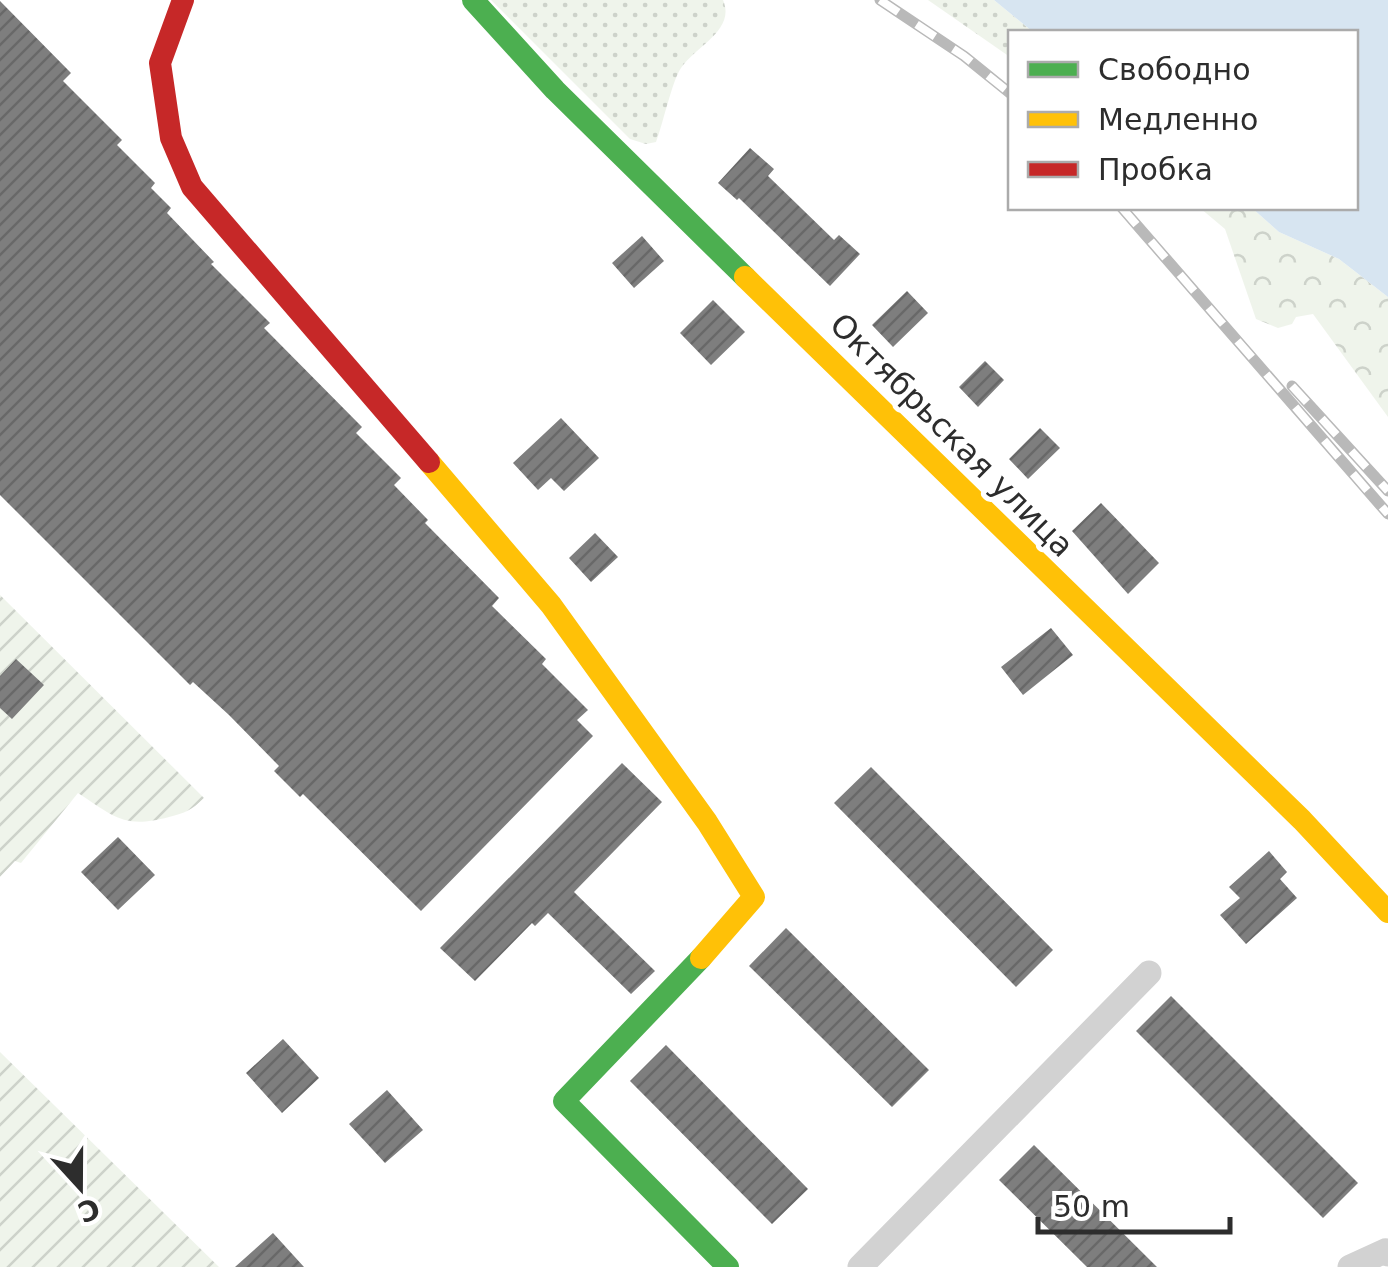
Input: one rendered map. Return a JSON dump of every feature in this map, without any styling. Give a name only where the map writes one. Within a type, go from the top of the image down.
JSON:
[{"type":"street","points":[[183,0],[160,63],[172,138],[192,187],[551,605],[706,822],[754,897],[682,981],[564,1100],[728,1267]]},
{"type":"street","name":"Октябрьская улица","points":[[473,0],[570,104],[1048,576],[1302,820],[1388,912]]},
{"type":"street","points":[[860,1267],[1149,973]]},
{"type":"street","points":[[1350,1267],[1385,1251],[1388,1254]]},
{"type":"green space","points":[[491,0],[723,0],[726,11],[719,29],[681,68],[656,142],[646,144],[630,139]]},
{"type":"green space","points":[[928,0],[994,0],[1031,30],[1008,30],[1008,56]]},
{"type":"green space","points":[[1202,210],[1254,210],[1279,232],[1339,259],[1388,297],[1388,417],[1313,314],[1296,317],[1292,324],[1278,328],[1256,319],[1225,229]]},
{"type":"green space","points":[[0,595],[204,798],[184,812],[141,822],[111,814],[78,793],[21,863],[15,861],[0,877]]},
{"type":"green space","points":[[0,1052],[219,1267],[0,1267]]},
{"type":"shaded area","points":[[994,0],[1388,0],[1388,297],[1339,259],[1279,232],[1254,210],[1358,210],[1358,30],[1031,30]]},
{"type":"building","points":[[0,1],[71,73],[63,81],[122,140],[117,145],[155,183],[151,188],[171,208],[167,213],[270,323],[264,328],[362,427],[356,433],[401,478],[394,485],[428,520],[425,523],[499,598],[492,606],[546,659],[542,664],[588,710],[577,720],[593,736],[421,911],[303,794],[300,797],[274,771],[279,766],[229,715],[193,682],[190,685],[0,495]]},
{"type":"building","points":[[750,148],[774,169],[768,176],[834,240],[839,235],[860,254],[830,286],[739,198],[718,183]]},
{"type":"building","points":[[642,236],[664,261],[634,288],[612,263]]},
{"type":"building","points":[[907,291],[928,313],[893,347],[872,325]]},
{"type":"building","points":[[713,300],[745,332],[711,365],[680,333]]},
{"type":"building","points":[[985,361],[1004,380],[978,407],[959,387]]},
{"type":"building","points":[[561,418],[599,458],[564,491],[551,478],[538,490],[513,463]]},
{"type":"building","points":[[1040,428],[1060,448],[1028,479],[1009,459]]},
{"type":"building","points":[[1101,503],[1159,563],[1128,594],[1072,531]]},
{"type":"building","points":[[595,533],[618,557],[591,582],[569,558]]},
{"type":"building","points":[[1051,628],[1073,655],[1023,695],[1001,667]]},
{"type":"building","points":[[16,659],[44,685],[12,719],[0,708],[0,676]]},
{"type":"building","points":[[622,763],[662,802],[574,892],[655,971],[631,994],[548,913],[535,926],[532,923],[475,981],[440,948]]},
{"type":"building","points":[[871,767],[1053,950],[1016,987],[834,803]]},
{"type":"building","points":[[118,837],[155,875],[118,910],[81,872]]},
{"type":"building","points":[[1269,851],[1287,872],[1280,879],[1297,898],[1246,944],[1220,915],[1240,898],[1229,887]]},
{"type":"building","points":[[786,928],[929,1070],[892,1107],[749,966]]},
{"type":"building","points":[[1171,996],[1358,1183],[1323,1218],[1136,1031]]},
{"type":"building","points":[[283,1039],[319,1078],[282,1113],[246,1073]]},
{"type":"building","points":[[666,1045],[808,1189],[772,1224],[630,1081]]},
{"type":"building","points":[[387,1090],[423,1130],[385,1163],[349,1124]]},
{"type":"building","points":[[1034,1145],[1157,1267],[1087,1267],[999,1180]]},
{"type":"building","points":[[273,1233],[304,1267],[235,1267]]},
{"type":"railway","points":[[880,0],[964,56],[1008,92]]},
{"type":"railway","points":[[1124,210],[1388,514]]},
{"type":"railway","points":[[1292,386],[1388,491]]},
{"type":"traffic: fast","points":[[473,0],[555,90],[745,277]]},
{"type":"traffic: fast","points":[[701,958],[564,1101],[728,1267]]},
{"type":"traffic: slow","points":[[745,277],[1302,820],[1388,912]]},
{"type":"traffic: slow","points":[[429,462],[551,605],[707,822],[754,897],[701,958]]},
{"type":"traffic: jam","points":[[183,0],[160,63],[171,138],[192,187],[429,462]]}]
